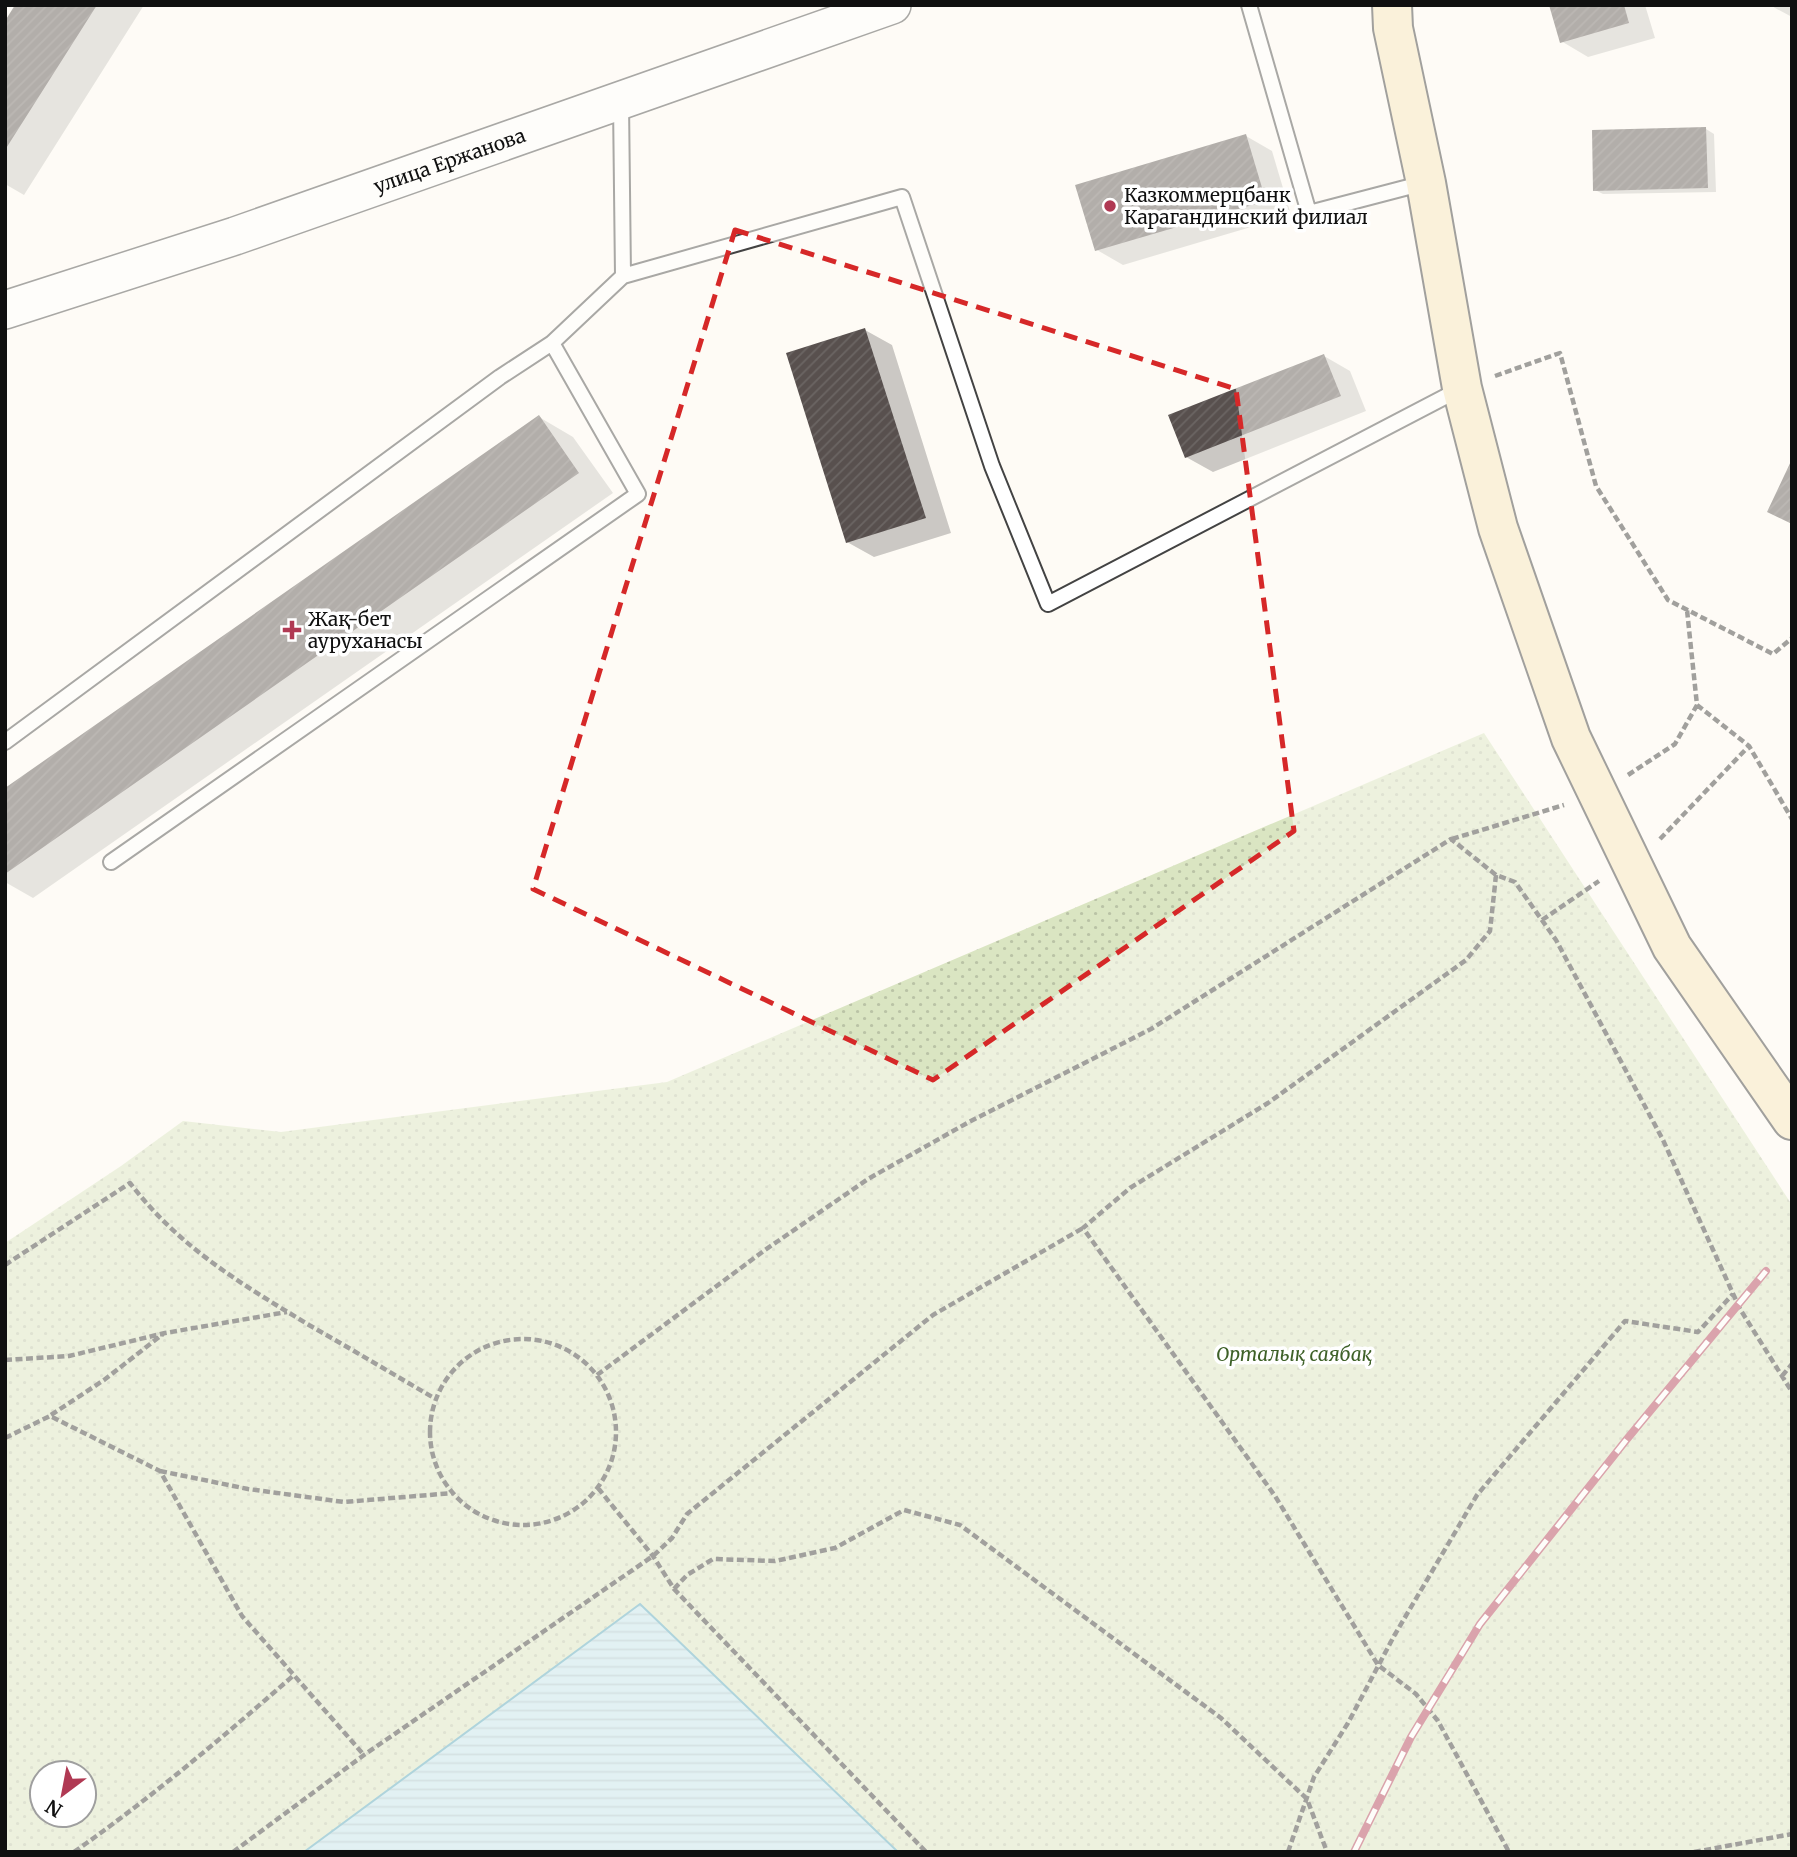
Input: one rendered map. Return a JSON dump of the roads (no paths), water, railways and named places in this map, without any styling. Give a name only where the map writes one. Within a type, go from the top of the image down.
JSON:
[{"type":"main road","points":[[1386,13],[1426,183],[1462,388],[1498,528],[1571,738],[1672,947],[1792,1120]]},
{"type":"street","name":"улица Ержанова","points":[[5,310],[235,236],[892,5]]},
{"type":"lane","points":[[1249,5],[1309,213],[1426,183]]},
{"type":"lane","points":[[621,99],[623,276]]},
{"type":"lane","points":[[5,742],[500,377],[552,343],[623,276],[902,197],[992,466],[1048,604],[1462,388]]},
{"type":"lane","points":[[111,862],[638,494],[552,343]]},
{"type":"water","points":[[640,1604],[898,1852],[304,1852]]},
{"type":"railway","points":[[1354,1852],[1411,1737],[1480,1624],[1627,1439],[1766,1271]]},
{"type":"place","name":"Казкоммерцбанк Карагандинский филиал","points":[[1110,206]]},
{"type":"place","name":"Жақ-бет ауруханасы","points":[[292,630]]},
{"type":"park label","name":"Орталық саябақ","points":[[1294,1354]]}]
